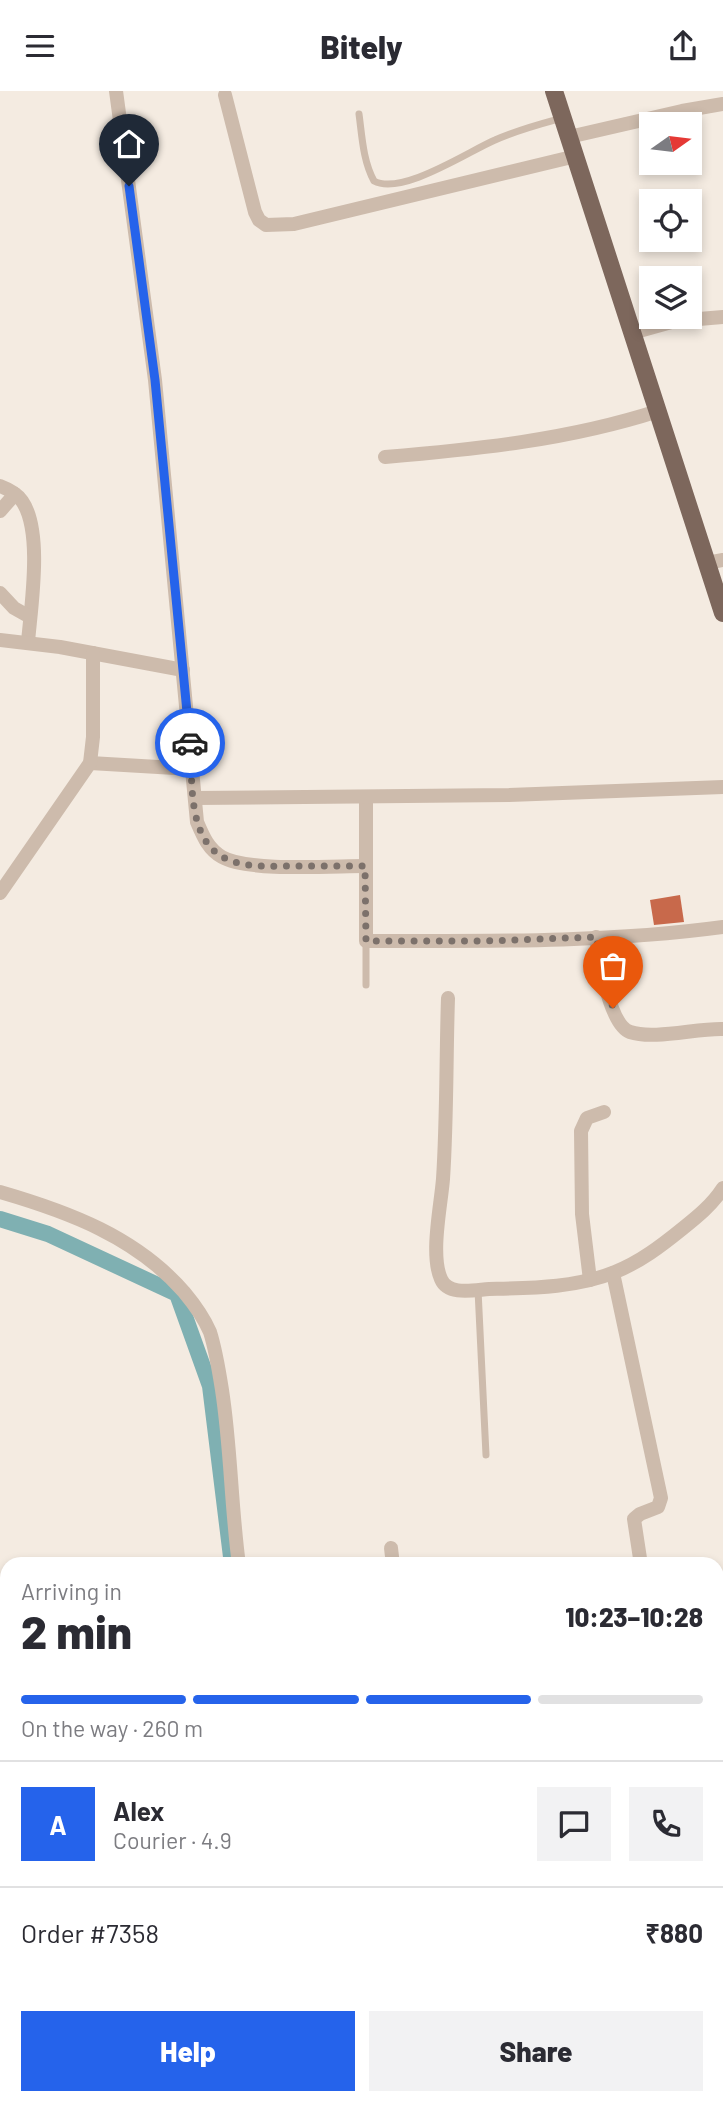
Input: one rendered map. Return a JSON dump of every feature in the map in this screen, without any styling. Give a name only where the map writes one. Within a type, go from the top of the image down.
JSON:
[{"type":"main road","points":[[554,91],[657,411],[715,562],[723,613]]},
{"type":"street","points":[[116,91],[149,332],[197,822],[210,848],[233,862],[258,866],[365,866]]},
{"type":"street","points":[[225,95],[254,212],[266,225],[294,224],[335,215],[576,156]]},
{"type":"street","points":[[569,137],[723,104]]},
{"type":"street","points":[[632,333],[675,321],[723,317]]},
{"type":"street","points":[[385,457],[491,447],[560,436],[617,424],[657,411]]},
{"type":"street","points":[[0,486],[22,500],[31,520],[34,558],[28,642]]},
{"type":"street","points":[[0,511],[15,494]]},
{"type":"street","points":[[0,593],[14,608],[30,617]]},
{"type":"street","points":[[0,640],[28,642],[183,670]]},
{"type":"street","points":[[0,893],[90,763],[93,751],[93,653]]},
{"type":"street","points":[[90,763],[192,769]]},
{"type":"street","points":[[194,798],[591,793],[723,787]]},
{"type":"street","points":[[366,797],[366,941],[596,937],[687,932],[723,927]]},
{"type":"street","points":[[596,937],[613,1008],[623,1029],[642,1034],[723,1029]]},
{"type":"street","points":[[447,998],[443,1177],[436,1258],[442,1282],[448,1288],[517,1289],[572,1283],[613,1273],[665,1243],[704,1211],[723,1188]]},
{"type":"street","points":[[590,1280],[582,1214],[581,1131],[586,1118],[604,1112]]},
{"type":"street","points":[[0,1192],[64,1212],[117,1237],[147,1257],[173,1280],[202,1317],[214,1349],[226,1417],[238,1557]]},
{"type":"street","points":[[613,1273],[661,1498],[658,1507],[639,1514],[634,1519],[641,1557]]},
{"type":"street","points":[[391,1548],[392,1557]]},
{"type":"lane","points":[[359,114],[368,166],[374,181],[383,184],[397,183],[431,172],[494,140],[563,118]]},
{"type":"lane","points":[[366,941],[366,985]]},
{"type":"lane","points":[[478,1290],[486,1455]]},
{"type":"building","points":[[680,895],[684,922],[654,925],[650,900]]},
{"type":"waterway","points":[[0,1219],[48,1234],[177,1294],[210,1386],[231,1557]]},
{"type":"way so far","points":[[190,743],[197,822],[210,848],[221,857],[245,865],[258,866],[365,866],[366,941],[596,937],[613,1008]]},
{"type":"route","points":[[129,186],[155,380],[190,743]]}]
